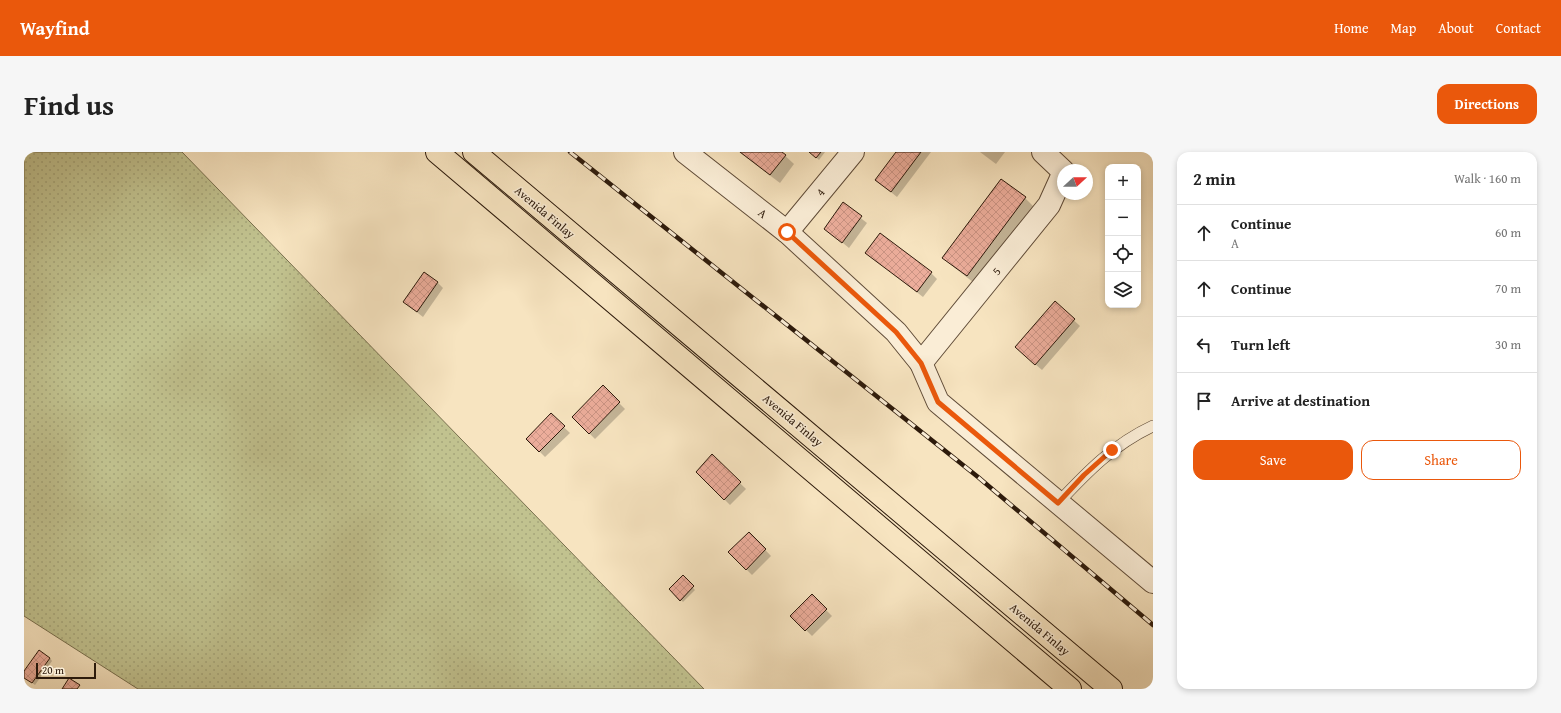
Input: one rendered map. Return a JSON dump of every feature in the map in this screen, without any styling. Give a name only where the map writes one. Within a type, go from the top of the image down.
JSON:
[{"type":"highway","name":"Avenida Finlay","points":[[437,152],[1070,689]]},
{"type":"highway","name":"Avenida Finlay","points":[[474,152],[1111,689]]},
{"type":"street","name":"A","points":[[685,152],[787,232],[896,332],[921,363],[938,402],[1153,582]]},
{"type":"street","name":"4","points":[[787,232],[853,152]]},
{"type":"street","points":[[1043,152],[1057,165]]},
{"type":"street","name":"5","points":[[921,363],[1049,205],[1057,187]]},
{"type":"lane","points":[[1058,503],[1084,475],[1112,450],[1153,426]]},
{"type":"green space","points":[[24,152],[182,152],[704,689],[138,689],[24,616]]},
{"type":"building","points":[[740,152],[782,152],[786,155],[770,175]]},
{"type":"building","points":[[809,152],[821,152],[816,158]]},
{"type":"building","points":[[896,152],[921,152],[891,192],[875,180]]},
{"type":"building","points":[[1001,179],[1026,197],[967,276],[942,258]]},
{"type":"building","points":[[843,202],[862,216],[842,243],[824,229]]},
{"type":"building","points":[[880,233],[932,272],[917,292],[865,253]]},
{"type":"building","points":[[424,272],[438,282],[417,312],[403,302]]},
{"type":"building","points":[[1055,301],[1075,319],[1035,365],[1015,347]]},
{"type":"building","points":[[603,385],[620,402],[589,434],[572,417]]},
{"type":"building","points":[[551,413],[565,426],[539,452],[526,439]]},
{"type":"building","points":[[712,454],[741,482],[724,500],[696,472]]},
{"type":"building","points":[[749,532],[766,549],[746,570],[728,552]]},
{"type":"building","points":[[683,575],[694,586],[680,601],[669,589]]},
{"type":"building","points":[[812,594],[827,609],[805,631],[790,616]]},
{"type":"building","points":[[39,650],[50,658],[32,683],[24,678],[24,671]]},
{"type":"building","points":[[69,678],[80,685],[77,689],[62,689]]},
{"type":"railway","points":[[570,152],[978,477],[1153,625]]},
{"type":"route","points":[[787,232],[896,332],[921,363],[938,402],[1058,503],[1084,475],[1112,450]]}]
